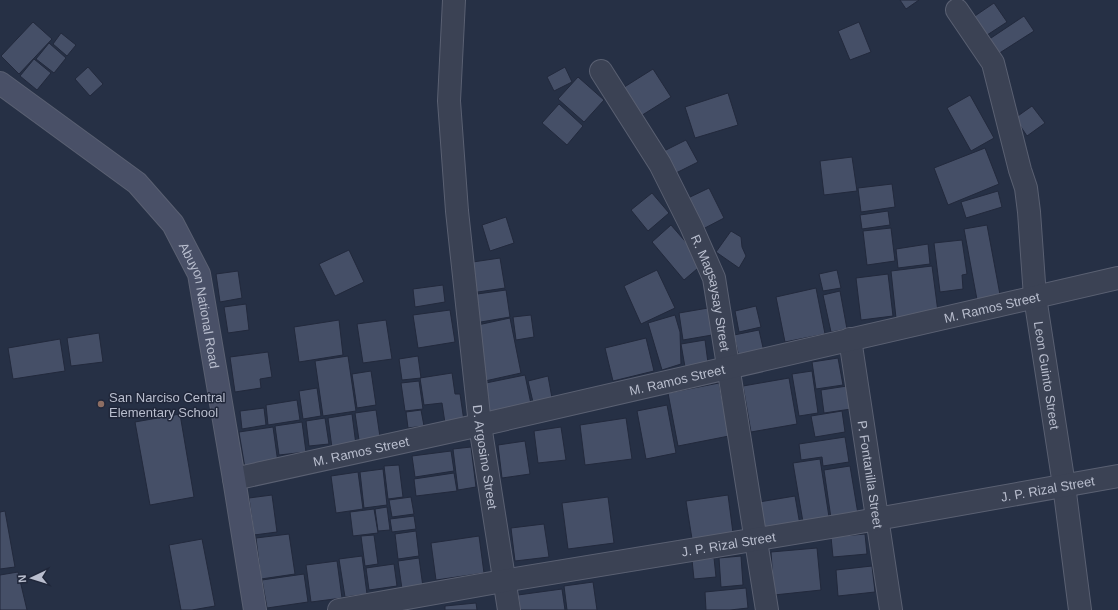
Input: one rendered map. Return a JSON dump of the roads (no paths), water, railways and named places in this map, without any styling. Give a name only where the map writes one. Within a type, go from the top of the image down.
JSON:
[{"type":"street","name":"D. Argosino Street","points":[[454,0],[449,101],[457,211],[480,425],[508,610]]},
{"type":"street","name":"Leon Guinto Street","points":[[957,10],[993,63],[1020,170],[1026,188],[1030,212],[1035,297],[1064,486],[1080,610]]},
{"type":"street","name":"R. Magsaysay Street","points":[[601,71],[660,164],[691,226],[714,278],[768,610]]},
{"type":"street","name":"Abuyon National Road","points":[[0,83],[137,183],[173,224],[199,274],[256,610]]},
{"type":"street","name":"M. Ramos Street","points":[[234,479],[480,425],[1118,278]]},
{"type":"street","name":"P. Fontanilla Street","points":[[850,339],[891,610]]},
{"type":"street","name":"J. P. Rizal Street","points":[[339,610],[503,581],[877,519],[1118,476]]},
{"type":"place","name":"San Narciso Central Elementary School","points":[[101,404]]}]
